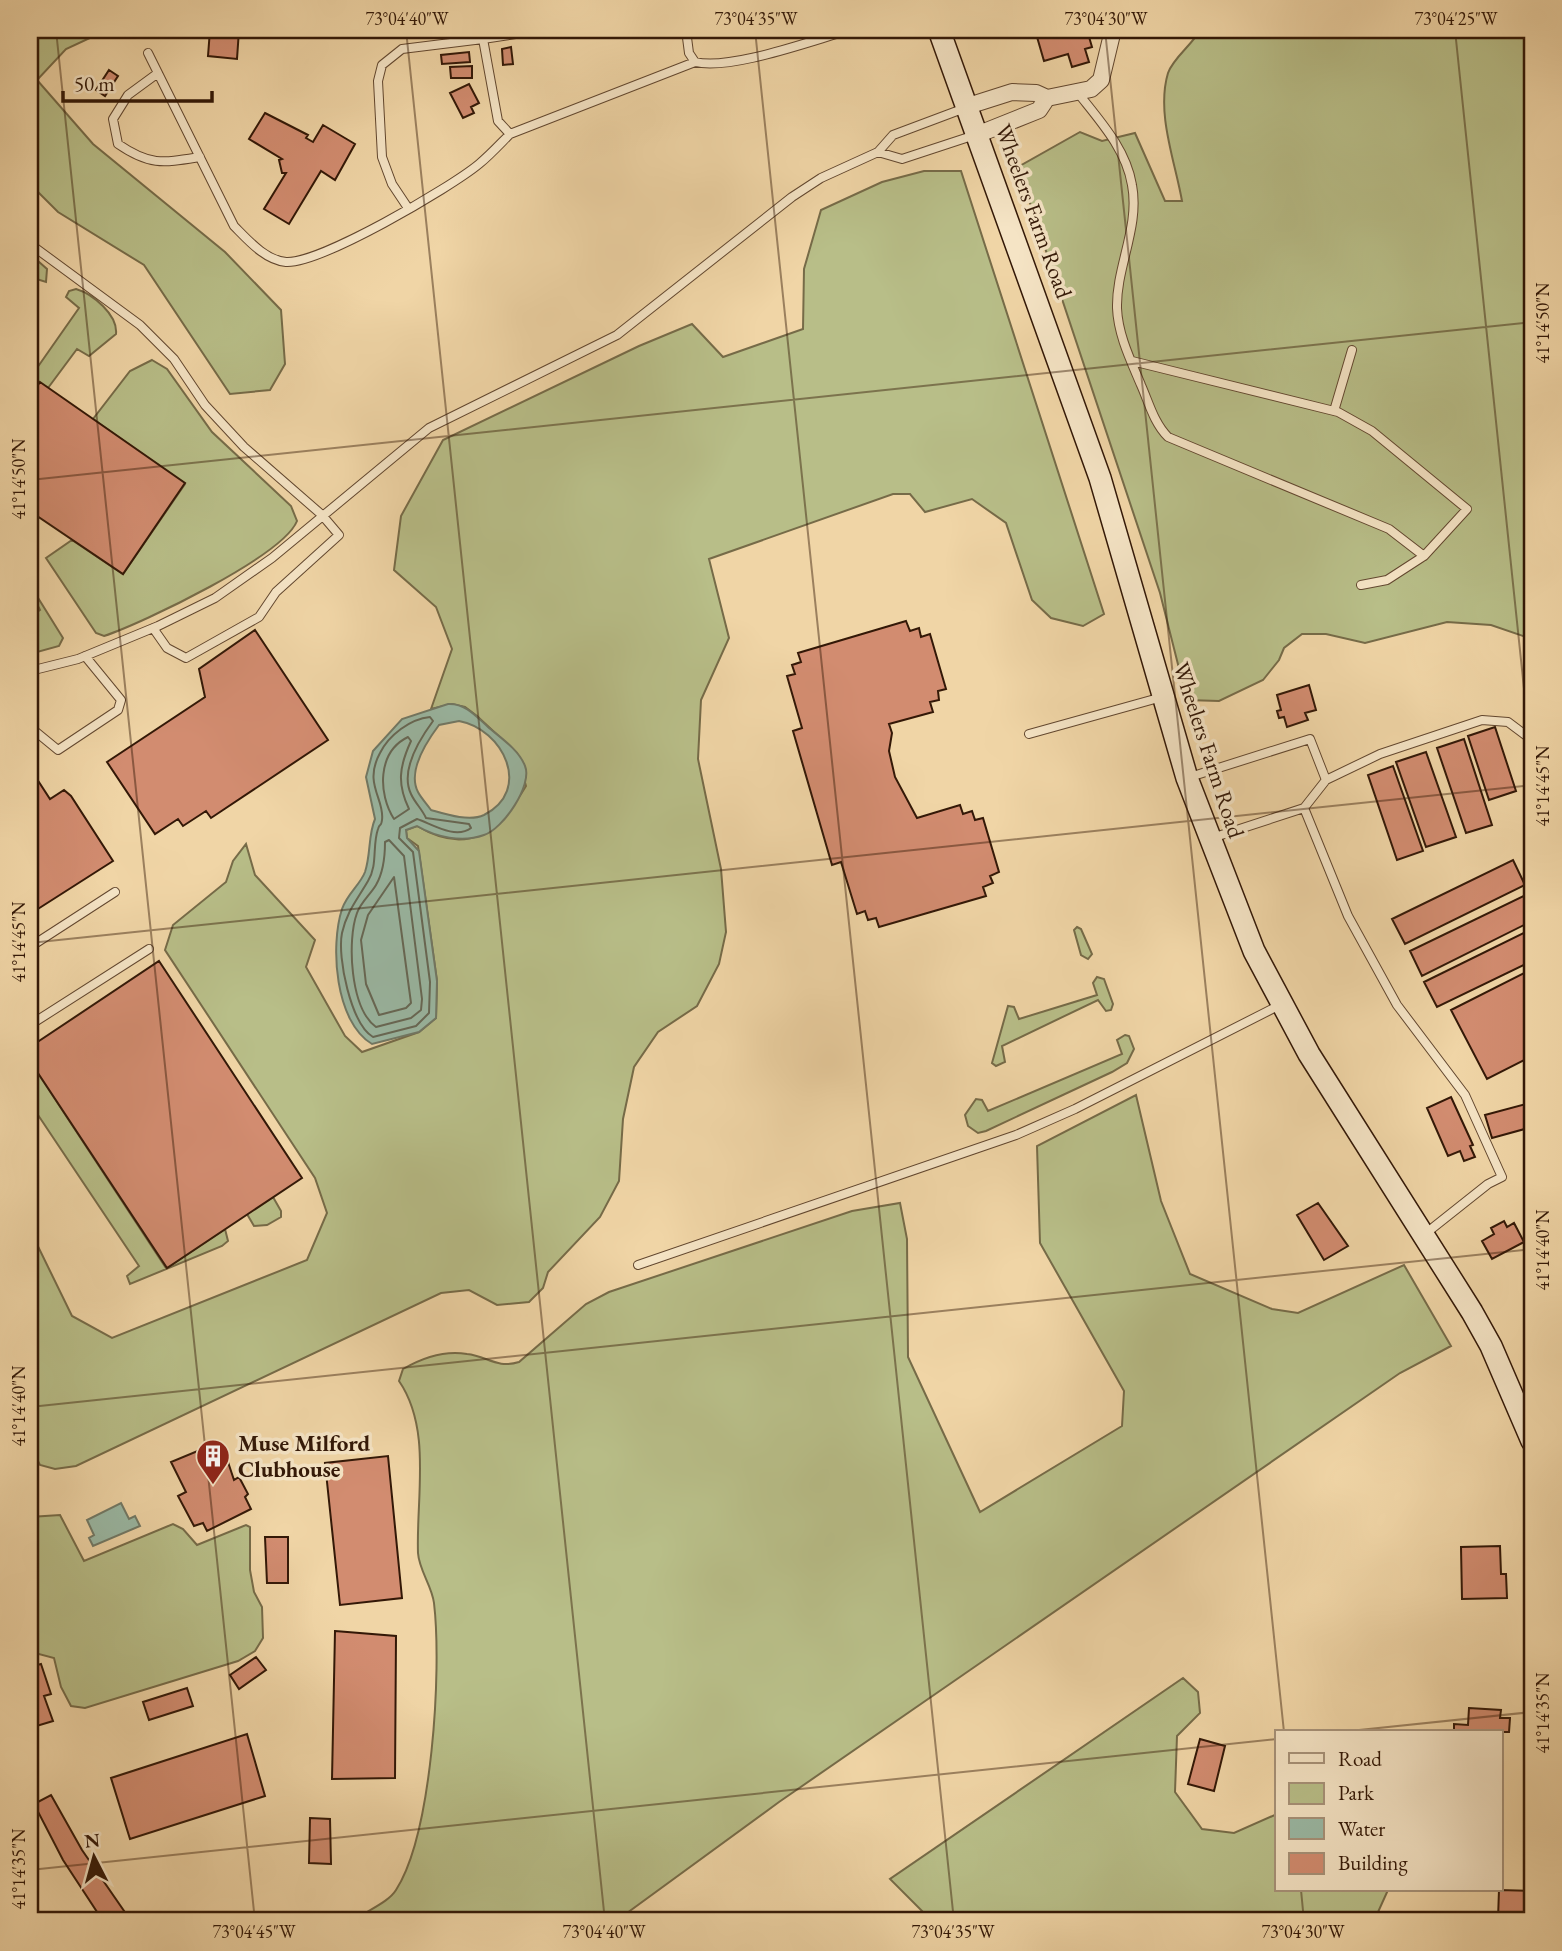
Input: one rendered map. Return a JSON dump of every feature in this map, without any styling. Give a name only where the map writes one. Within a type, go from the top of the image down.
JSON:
[{"type":"main road","name":"Wheelers Farm Road","points":[[939,30],[979,134],[1101,478],[1187,778],[1254,951],[1280,1005],[1356,1132],[1424,1234],[1491,1346],[1532,1441]]},
{"type":"street","points":[[968,106],[1012,92],[1036,93],[1047,98],[1091,89],[1101,80],[1113,30]]},
{"type":"street","points":[[979,134],[1039,110],[1047,98]]},
{"type":"lane","points":[[408,208],[392,184],[382,158],[378,81],[382,65],[392,54],[402,49],[542,30]]},
{"type":"lane","points":[[686,30],[689,53],[695,62]]},
{"type":"lane","points":[[148,53],[234,226],[252,245],[283,262],[305,261],[327,253],[408,208],[479,165],[510,134],[695,62],[706,65],[747,58],[850,30]]},
{"type":"lane","points":[[483,39],[498,121],[510,134]]},
{"type":"lane","points":[[158,73],[128,95],[113,119],[118,144],[141,159],[165,163],[200,157]]},
{"type":"lane","points":[[1078,93],[1126,161],[1133,186],[1133,217],[1117,307],[1132,361],[1159,428],[1168,437],[1389,529],[1424,556]]},
{"type":"lane","points":[[30,671],[85,656],[153,628],[215,598],[272,558],[429,428],[617,335],[792,197],[821,178],[878,152],[893,135],[903,130],[968,106]]},
{"type":"lane","points":[[878,152],[902,159],[979,134]]},
{"type":"lane","points":[[30,244],[140,325],[174,359],[205,405],[244,447],[322,515],[339,535],[276,592],[259,617],[186,658],[167,648],[153,628]]},
{"type":"lane","points":[[1334,411],[1352,350]]},
{"type":"lane","points":[[1132,361],[1334,411],[1372,431],[1467,509],[1424,556],[1387,580],[1361,585]]},
{"type":"lane","points":[[30,727],[58,750],[118,710],[121,700],[85,656]]},
{"type":"lane","points":[[1029,734],[1162,697]]},
{"type":"lane","points":[[1209,839],[1304,808],[1326,780],[1380,754],[1482,720],[1508,722],[1532,740]]},
{"type":"lane","points":[[1187,778],[1310,739],[1326,780]]},
{"type":"lane","points":[[1304,808],[1349,916],[1397,1005],[1465,1095],[1502,1177],[1488,1184],[1424,1234]]},
{"type":"lane","points":[[30,947],[115,892]]},
{"type":"lane","points":[[30,1025],[149,949]]},
{"type":"lane","points":[[638,1265],[1016,1135],[1075,1109],[1280,1005]]},
{"type":"green space","points":[[30,30],[107,30],[66,49],[37,80],[93,144],[225,252],[281,310],[285,364],[270,390],[230,394],[144,265],[58,212],[30,184]]},
{"type":"green space","points":[[1200,30],[1532,30],[1532,639],[1491,625],[1447,622],[1365,643],[1326,634],[1302,634],[1284,648],[1279,660],[1263,680],[1219,701],[1187,700],[1160,593],[1018,167],[1080,132],[1102,141],[1135,133],[1165,201],[1182,201],[1165,121],[1165,88],[1171,67]]},
{"type":"green space","points":[[924,171],[961,171],[1104,614],[1083,626],[1051,618],[1032,600],[1006,523],[972,499],[925,512],[910,494],[893,494],[709,559],[729,638],[701,700],[698,759],[721,869],[726,932],[719,964],[697,1006],[658,1032],[634,1067],[623,1119],[619,1181],[600,1217],[548,1272],[543,1288],[529,1302],[497,1305],[469,1290],[441,1293],[76,1466],[55,1469],[40,1465],[30,1446],[30,1230],[72,1316],[112,1338],[307,1260],[327,1213],[315,1178],[165,950],[173,925],[226,882],[233,861],[246,844],[255,875],[315,940],[306,967],[345,1036],[362,1052],[419,1032],[436,1018],[437,981],[418,846],[407,838],[406,830],[417,826],[452,839],[467,839],[481,834],[505,816],[526,786],[517,753],[477,716],[465,707],[452,704],[431,709],[452,649],[436,607],[394,570],[401,516],[443,440],[639,346],[692,324],[723,357],[803,329],[804,269],[821,210],[882,182]]},
{"type":"green space","points":[[30,254],[47,269],[46,282],[30,277]]},
{"type":"green space","points":[[76,289],[90,295],[103,306],[113,320],[116,334],[89,356],[77,349],[48,388],[40,383],[30,397],[30,378],[79,308],[66,297],[69,291]]},
{"type":"green space","points":[[152,360],[167,369],[212,432],[291,506],[297,521],[286,535],[266,552],[210,587],[104,636],[96,633],[46,558],[72,540],[123,574],[185,484],[93,419],[130,371]]},
{"type":"green space","points":[[31,593],[35,593],[63,638],[59,646],[30,654],[30,617],[40,610]]},
{"type":"green space","points":[[1077,927],[1081,929],[1092,954],[1088,959],[1081,955],[1074,930]]},
{"type":"green space","points":[[1097,977],[1104,979],[1113,1004],[1111,1010],[1106,1011],[1098,1000],[1002,1046],[1005,1062],[996,1066],[992,1063],[1008,1006],[1014,1007],[1019,1019],[1097,995],[1093,983]]},
{"type":"green space","points":[[1125,1035],[1129,1036],[1134,1049],[1127,1063],[1112,1072],[986,1131],[978,1133],[968,1126],[965,1115],[976,1099],[982,1100],[988,1111],[1122,1054],[1117,1040]]},
{"type":"green space","points":[[30,1061],[166,1268],[225,1229],[228,1241],[222,1246],[130,1284],[127,1276],[139,1266],[30,1103]]},
{"type":"green space","points":[[1136,1095],[1161,1201],[1190,1274],[1272,1309],[1298,1313],[1404,1265],[1451,1346],[1400,1373],[779,1802],[616,1921],[354,1921],[392,1895],[408,1864],[418,1831],[432,1751],[436,1669],[434,1603],[418,1553],[419,1442],[416,1420],[399,1381],[403,1369],[426,1358],[450,1353],[474,1355],[504,1364],[519,1362],[586,1304],[609,1292],[852,1211],[900,1203],[907,1239],[908,1357],[980,1512],[1122,1426],[1124,1391],[1040,1243],[1037,1146]]},
{"type":"green space","points":[[273,1197],[281,1211],[281,1217],[267,1225],[254,1226],[247,1214]]},
{"type":"green space","points":[[60,1515],[84,1561],[173,1524],[183,1529],[197,1545],[246,1525],[250,1527],[250,1570],[254,1592],[262,1607],[263,1638],[255,1651],[238,1661],[85,1708],[71,1706],[61,1687],[54,1658],[39,1654],[30,1657],[30,1517]]},
{"type":"green space","points":[[1183,1678],[1198,1692],[1200,1713],[1177,1736],[1175,1792],[1202,1829],[1234,1833],[1275,1815],[1275,1892],[1387,1892],[1374,1921],[932,1921],[890,1879]]},
{"type":"water","points":[[448,704],[465,708],[514,750],[525,766],[526,774],[525,784],[515,805],[500,824],[484,835],[458,839],[441,836],[417,826],[406,830],[407,838],[419,851],[437,981],[436,1018],[419,1032],[372,1044],[350,1019],[343,1001],[336,962],[336,943],[342,909],[363,877],[367,865],[375,819],[366,777],[373,751],[402,719]],"holes":[[[459,721],[475,726],[499,748],[506,762],[509,776],[507,791],[499,804],[478,817],[457,817],[431,810],[415,784],[417,766],[424,748],[439,725]]]},
{"type":"water","points":[[121,1503],[129,1519],[135,1516],[140,1526],[93,1546],[89,1538],[94,1535],[87,1520]]},
{"type":"building","points":[[210,30],[239,30],[237,59],[208,56]]},
{"type":"building","points":[[1035,30],[1087,30],[1092,47],[1085,49],[1089,62],[1072,67],[1068,54],[1044,61]]},
{"type":"building","points":[[511,47],[513,64],[503,65],[502,49]]},
{"type":"building","points":[[469,52],[470,62],[442,64],[441,55]]},
{"type":"building","points":[[472,66],[472,78],[451,78],[450,67]]},
{"type":"building","points":[[109,70],[118,76],[105,96],[96,90]]},
{"type":"building","points":[[469,84],[479,103],[471,107],[474,113],[463,118],[450,93]]},
{"type":"building","points":[[265,113],[308,135],[306,138],[313,142],[323,125],[355,144],[335,180],[321,171],[289,224],[264,209],[286,173],[282,173],[279,160],[282,159],[249,139]]},
{"type":"building","points":[[40,382],[185,483],[123,574],[37,516],[30,521],[30,397]]},
{"type":"building","points":[[906,621],[910,631],[919,628],[921,637],[930,634],[946,689],[938,691],[939,700],[930,702],[933,712],[889,724],[892,733],[889,751],[895,777],[917,818],[960,805],[963,814],[972,811],[975,820],[983,818],[999,872],[990,876],[993,883],[983,887],[986,896],[879,927],[876,918],[868,920],[865,911],[857,914],[841,862],[832,865],[793,731],[802,728],[787,676],[795,674],[792,665],[801,662],[798,653]]},
{"type":"building","points":[[255,630],[328,740],[211,818],[206,811],[183,826],[178,819],[155,834],[107,762],[205,697],[199,669]]},
{"type":"building","points":[[1309,685],[1316,710],[1305,713],[1308,720],[1287,727],[1284,717],[1279,718],[1277,711],[1281,710],[1277,695]]},
{"type":"building","points":[[1495,727],[1516,791],[1489,800],[1468,736]]},
{"type":"building","points":[[1464,739],[1492,825],[1466,833],[1437,748]]},
{"type":"building","points":[[1426,752],[1456,837],[1426,847],[1396,762]]},
{"type":"building","points":[[1393,766],[1423,851],[1397,860],[1368,775]]},
{"type":"building","points":[[35,776],[50,799],[64,790],[71,796],[113,861],[30,914],[30,780]]},
{"type":"building","points":[[1532,795],[1532,836],[1525,834]]},
{"type":"building","points":[[1513,860],[1525,885],[1405,944],[1392,919]]},
{"type":"building","points":[[1528,894],[1532,902],[1532,921],[1422,976],[1410,951]]},
{"type":"building","points":[[1532,929],[1532,961],[1437,1007],[1424,982]]},
{"type":"building","points":[[159,961],[302,1178],[167,1268],[30,1061],[30,1047]]},
{"type":"building","points":[[1532,969],[1532,1056],[1487,1079],[1451,1010]]},
{"type":"building","points":[[1451,1097],[1473,1145],[1470,1146],[1475,1157],[1464,1161],[1460,1151],[1448,1156],[1427,1108]]},
{"type":"building","points":[[1530,1103],[1532,1127],[1492,1138],[1485,1115]]},
{"type":"building","points":[[1318,1203],[1348,1246],[1324,1260],[1297,1215]]},
{"type":"building","points":[[1504,1221],[1507,1227],[1514,1223],[1524,1242],[1492,1259],[1482,1241],[1494,1234],[1491,1228]]},
{"type":"building","name":"Muse Milford Clubhouse","points":[[200,1450],[205,1458],[209,1456],[212,1461],[226,1456],[234,1480],[239,1477],[248,1494],[245,1497],[251,1509],[207,1531],[203,1523],[194,1526],[178,1496],[186,1492],[171,1462]]},
{"type":"building","points":[[388,1456],[402,1598],[340,1605],[325,1463]]},
{"type":"building","points":[[265,1537],[288,1537],[288,1583],[267,1583]]},
{"type":"building","points":[[1500,1546],[1501,1574],[1506,1574],[1507,1598],[1462,1599],[1461,1547]]},
{"type":"building","points":[[335,1631],[396,1636],[395,1778],[332,1779]]},
{"type":"building","points":[[256,1657],[266,1670],[239,1689],[230,1675]]},
{"type":"building","points":[[41,1664],[51,1694],[44,1696],[53,1721],[30,1728],[30,1667]]},
{"type":"building","points":[[187,1688],[193,1706],[149,1720],[143,1702]]},
{"type":"building","points":[[1469,1708],[1501,1710],[1500,1718],[1510,1718],[1509,1732],[1454,1730],[1454,1724],[1468,1725]]},
{"type":"building","points":[[247,1734],[265,1796],[130,1839],[111,1778]]},
{"type":"building","points":[[1200,1739],[1225,1746],[1214,1791],[1188,1784]]},
{"type":"building","points":[[51,1795],[82,1850],[131,1921],[103,1921],[63,1860],[34,1804]]},
{"type":"building","points":[[310,1818],[330,1819],[331,1864],[309,1863]]},
{"type":"building","points":[[1530,1891],[1529,1920],[1498,1919],[1499,1892]]},
{"type":"place","name":"Muse Milford Clubhouse","points":[[213,1486]]}]
